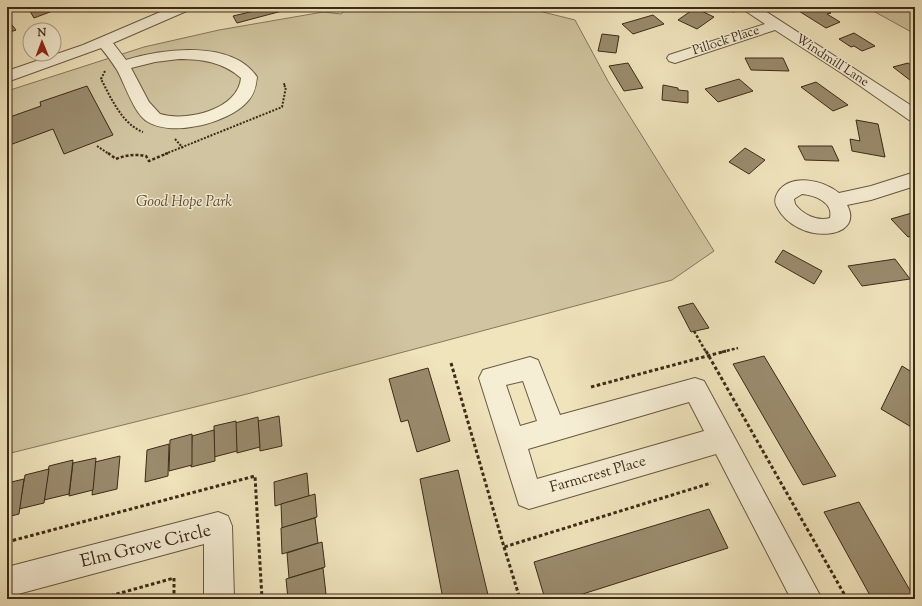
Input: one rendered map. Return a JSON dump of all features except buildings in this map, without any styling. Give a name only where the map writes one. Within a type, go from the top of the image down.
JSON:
[{"type":"street","points":[[7,77],[104,42],[184,7]]},
{"type":"street","name":"Windmill Lane","points":[[749,7],[849,70],[915,116]]},
{"type":"street","name":"Pillock Place","points":[[675,58],[776,25]]},
{"type":"street","points":[[104,42],[122,66],[147,111],[155,118],[176,122],[194,121],[219,113],[232,106],[245,95],[249,87],[249,77],[242,69],[213,58],[176,54],[156,57],[122,66]]},
{"type":"street","points":[[835,201],[871,193],[915,179]]},
{"type":"street","name":"Farmcrest Place","points":[[553,430],[530,368],[491,378],[529,495],[722,439]]},
{"type":"street","points":[[512,441],[695,390],[807,599]]},
{"type":"street","name":"Elm Grove Circle","points":[[7,582],[218,526],[219,599]]},
{"type":"path","points":[[694,331],[847,599]]},
{"type":"path","points":[[592,387],[738,348]]},
{"type":"path","points":[[504,548],[520,599]]},
{"type":"path","points":[[99,599],[174,578],[174,599]]},
{"type":"green space","name":"Good Hope Park","points":[[349,7],[523,7],[575,20],[609,83],[714,251],[672,280],[247,394],[7,454],[7,91],[144,47],[219,30],[323,12],[341,14]]},
{"type":"green space","points":[[866,7],[915,7],[915,34]]}]
